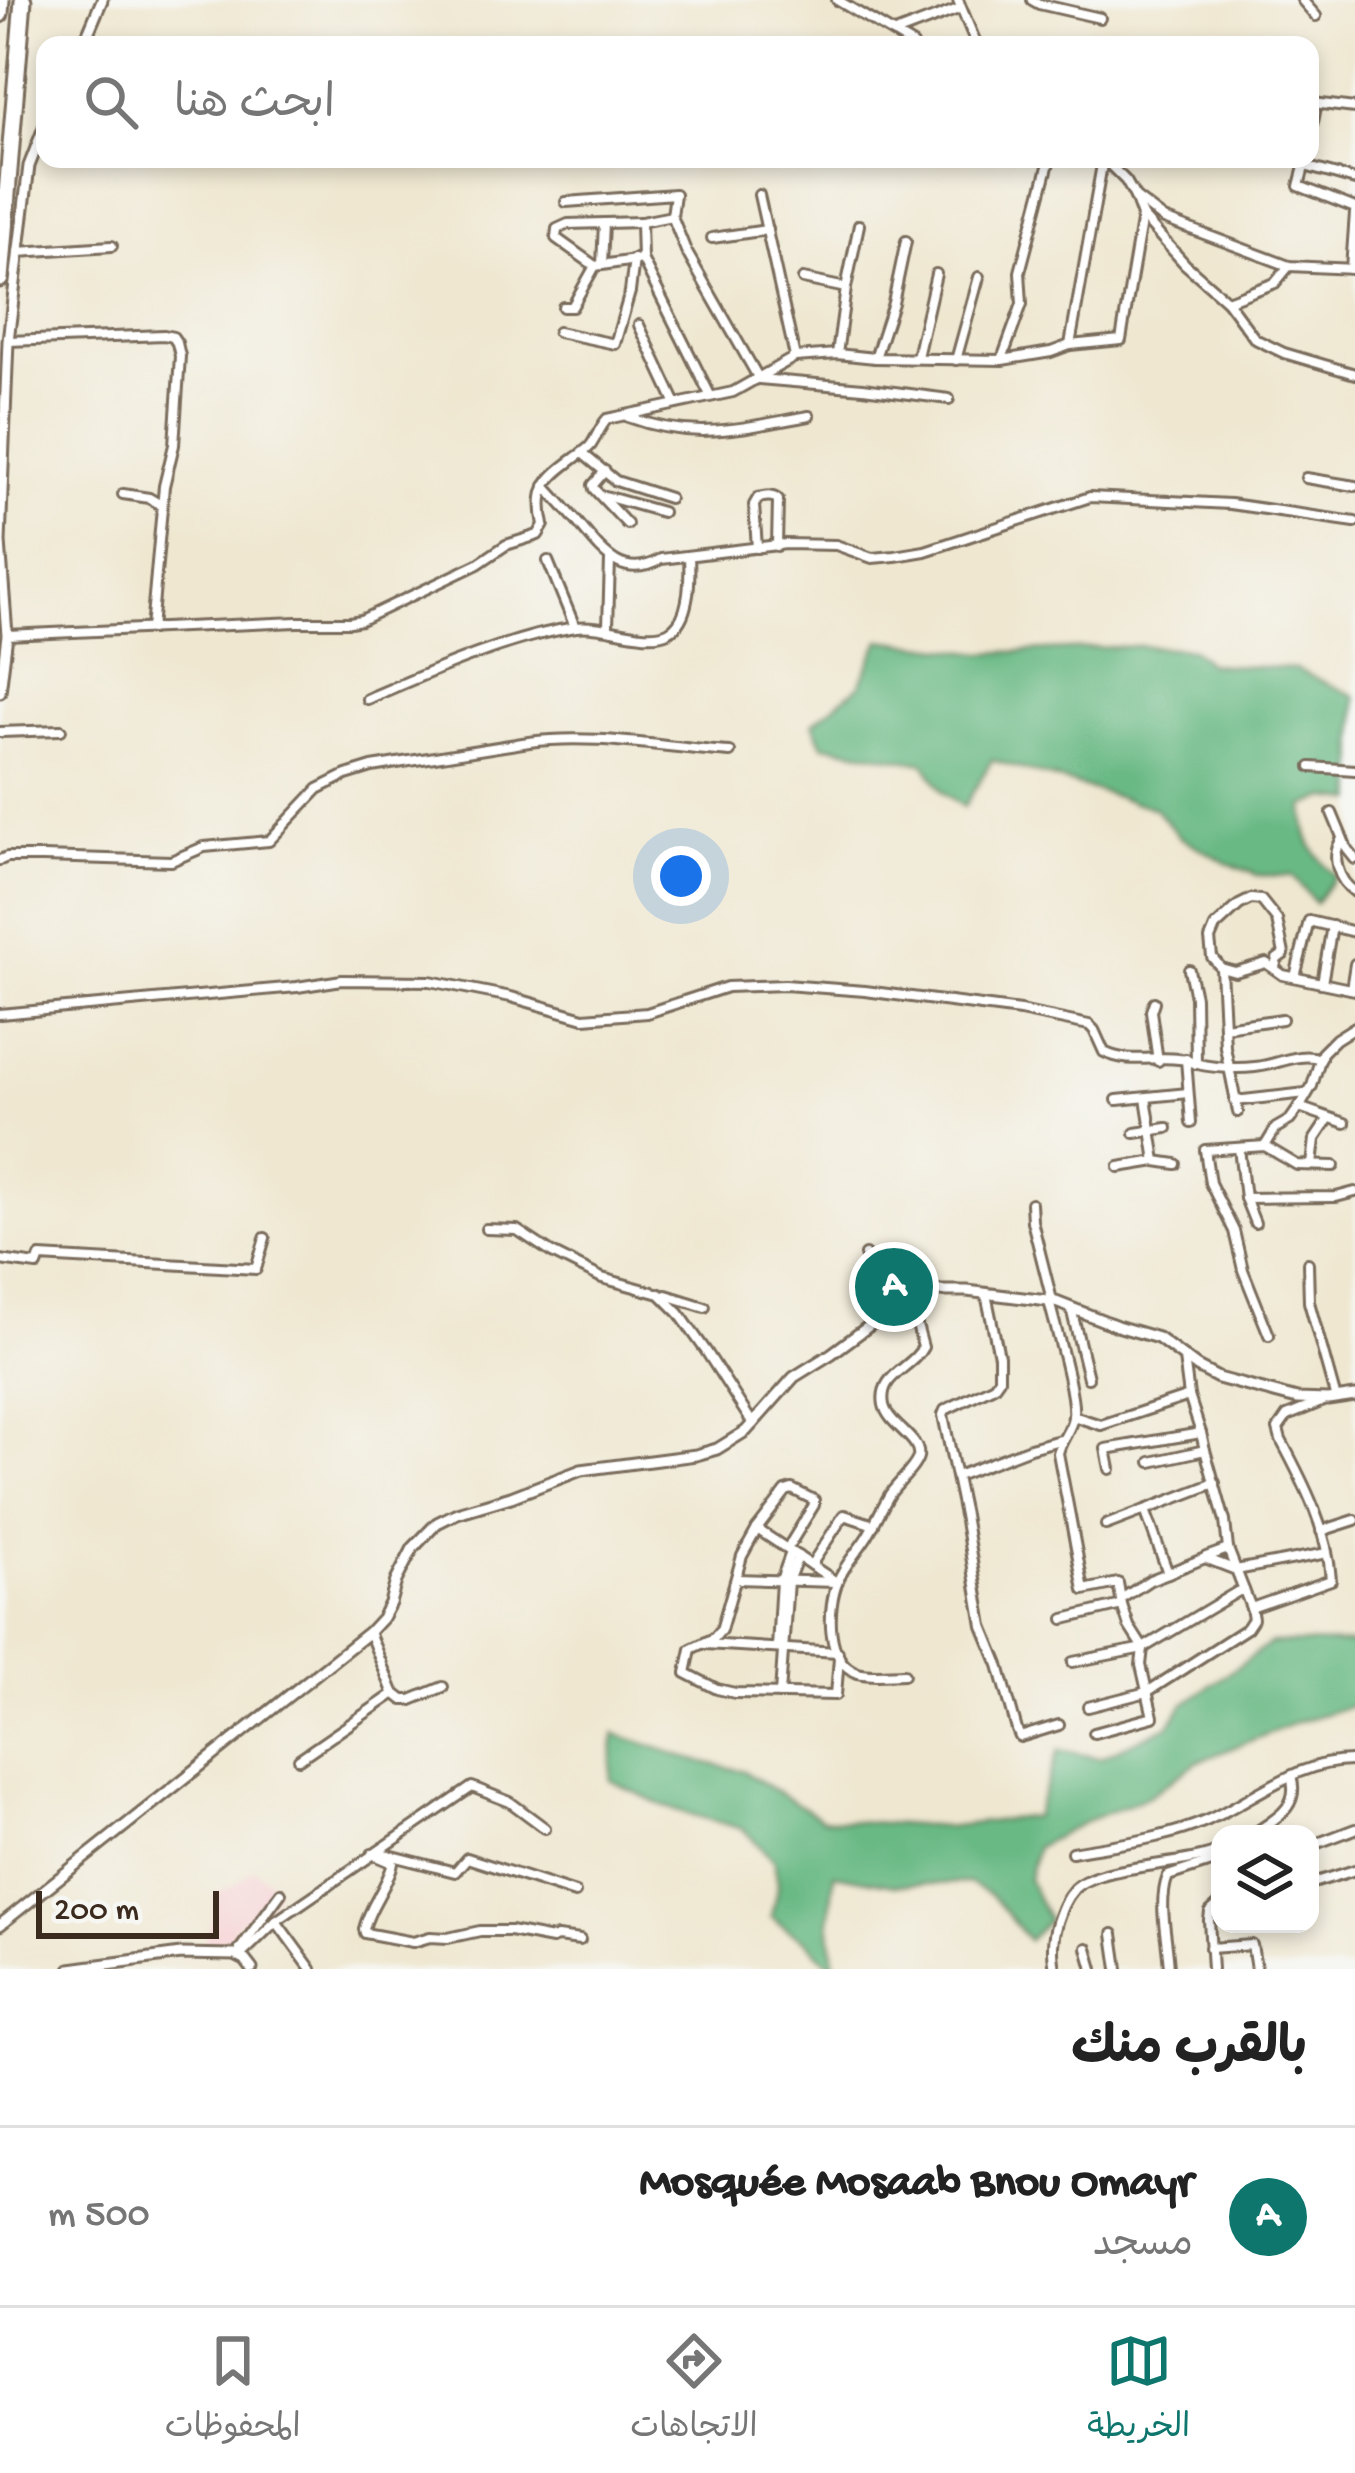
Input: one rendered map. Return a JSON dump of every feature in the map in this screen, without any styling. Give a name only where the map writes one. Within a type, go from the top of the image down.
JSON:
[{"type":"highway","points":[[0,14],[1,0]]},
{"type":"highway","points":[[0,279],[23,0]]},
{"type":"street","points":[[87,36],[102,0]]},
{"type":"street","points":[[836,0],[899,36]]},
{"type":"street","points":[[1032,0],[1100,18]]},
{"type":"street","points":[[1302,0],[1316,16]]},
{"type":"street","points":[[894,33],[960,4],[973,36]]},
{"type":"street","points":[[1319,104],[1355,107]]},
{"type":"street","points":[[0,692],[7,635],[0,542],[8,341],[28,166],[36,147]]},
{"type":"street","points":[[1319,167],[1355,180]]},
{"type":"street","points":[[1002,361],[1022,304],[1020,272],[1048,168]]},
{"type":"street","points":[[1070,345],[1101,168]]},
{"type":"street","points":[[1112,168],[1136,197],[1142,216],[1185,265],[1227,301],[1255,339],[1284,353],[1355,374]]},
{"type":"street","points":[[1136,197],[1164,219],[1288,266],[1353,269],[1355,211],[1299,186],[1304,168]]},
{"type":"street","points":[[566,202],[675,194],[672,216],[686,250],[759,380]]},
{"type":"street","points":[[759,195],[794,357]]},
{"type":"street","points":[[638,259],[598,265],[555,234],[560,226],[672,216]]},
{"type":"street","points":[[7,635],[361,620],[478,564],[506,545],[538,536],[544,525],[538,499],[545,486],[590,447],[607,419],[733,392],[794,357],[837,354],[1002,361],[1070,345],[1121,340],[1142,216]]},
{"type":"street","points":[[558,332],[615,344],[638,259],[641,222]]},
{"type":"street","points":[[563,307],[572,307],[598,265],[604,223]]},
{"type":"street","points":[[837,354],[859,225]]},
{"type":"street","points":[[712,238],[766,230]]},
{"type":"street","points":[[875,358],[906,241]]},
{"type":"street","points":[[18,252],[112,246]]},
{"type":"street","points":[[638,259],[710,396]]},
{"type":"street","points":[[1227,301],[1280,280],[1288,266]]},
{"type":"street","points":[[917,358],[936,274]]},
{"type":"street","points":[[956,360],[979,277]]},
{"type":"street","points":[[803,279],[845,288]]},
{"type":"street","points":[[639,325],[676,404]]},
{"type":"street","points":[[8,341],[173,337],[178,343],[174,446],[162,505],[152,629]]},
{"type":"street","points":[[759,380],[950,399]]},
{"type":"street","points":[[625,416],[664,429],[693,432],[809,416]]},
{"type":"street","points":[[582,453],[616,481],[669,498]]},
{"type":"street","points":[[605,471],[593,484],[627,524]]},
{"type":"street","points":[[1306,478],[1355,486]]},
{"type":"street","points":[[545,486],[610,560],[635,567],[661,559],[777,545],[836,545],[872,558],[895,556],[925,551],[1090,497],[1230,504],[1355,522]]},
{"type":"street","points":[[598,493],[662,512]]},
{"type":"street","points":[[123,494],[162,505]]},
{"type":"street","points":[[757,548],[754,505],[763,497],[778,500],[777,545]]},
{"type":"street","points":[[367,699],[460,661],[575,627],[668,632],[683,612],[689,556]]},
{"type":"street","points":[[608,627],[610,560]]},
{"type":"street","points":[[548,561],[575,627]]},
{"type":"street","points":[[0,731],[61,730]]},
{"type":"street","points":[[0,860],[43,856],[171,861],[204,847],[269,841],[318,789],[346,775],[372,766],[529,742],[637,742],[730,752]]},
{"type":"street","points":[[1311,766],[1355,770]]},
{"type":"street","points":[[1332,813],[1355,859]]},
{"type":"street","points":[[1342,839],[1336,852],[1340,875],[1355,892]]},
{"type":"street","points":[[1275,968],[1284,947],[1277,920],[1257,898],[1239,905],[1211,933],[1212,957],[1221,968],[1235,972],[1263,963],[1283,975],[1353,990],[1355,964]]},
{"type":"street","points":[[1295,977],[1309,921],[1355,932]]},
{"type":"street","points":[[1322,984],[1332,926]]},
{"type":"street","points":[[1221,968],[1224,1027],[1238,1112]]},
{"type":"street","points":[[1190,970],[1196,1064]]},
{"type":"street","points":[[0,1014],[342,980],[396,979],[511,997],[584,1018],[647,1013],[727,987],[785,985],[1044,1014],[1089,1025],[1111,1056],[1186,1059],[1230,1067],[1257,1067],[1299,1056],[1321,1059]]},
{"type":"street","points":[[1154,1002],[1150,1011],[1158,1061]]},
{"type":"street","points":[[1224,1027],[1282,1019]]},
{"type":"street","points":[[1265,1146],[1299,1107],[1329,1044],[1355,1027]]},
{"type":"street","points":[[1186,1059],[1190,1124]]},
{"type":"street","points":[[1234,1101],[1307,1092]]},
{"type":"street","points":[[1117,1100],[1188,1094]]},
{"type":"street","points":[[1146,1098],[1156,1161]]},
{"type":"street","points":[[1299,1107],[1345,1124]]},
{"type":"street","points":[[1312,1165],[1315,1139],[1329,1118]]},
{"type":"street","points":[[1135,1133],[1167,1128]]},
{"type":"street","points":[[1269,1335],[1243,1270],[1234,1231],[1208,1178],[1205,1150],[1265,1146],[1297,1165],[1334,1166]]},
{"type":"street","points":[[1239,1148],[1245,1198],[1255,1223]]},
{"type":"street","points":[[1119,1167],[1156,1161],[1176,1164]]},
{"type":"street","points":[[1245,1198],[1336,1197],[1355,1192]]},
{"type":"street","points":[[1031,1203],[1072,1400],[1073,1416],[1058,1453],[1084,1590],[1118,1582],[1129,1626],[1143,1648],[1141,1665],[1153,1717],[1094,1733]]},
{"type":"street","points":[[486,1229],[524,1232],[552,1253],[602,1278],[705,1307]]},
{"type":"street","points":[[0,1261],[37,1265],[40,1257],[256,1270],[265,1238]]},
{"type":"street","points":[[865,1255],[888,1312]]},
{"type":"street","points":[[1308,1264],[1309,1302],[1332,1399]]},
{"type":"street","points":[[0,1925],[369,1632],[390,1604],[413,1548],[437,1523],[581,1470],[717,1449],[753,1424],[786,1383],[922,1292],[1051,1301],[1158,1338],[1218,1378],[1289,1398],[1355,1396]]},
{"type":"street","points":[[660,1294],[680,1313],[753,1424]]},
{"type":"street","points":[[986,1294],[1000,1377],[994,1386],[944,1412],[983,1626],[1000,1665],[1020,1737],[1059,1725]]},
{"type":"street","points":[[904,1674],[858,1673],[833,1646],[831,1617],[837,1582],[919,1454],[884,1405],[889,1378],[916,1360],[923,1347],[910,1300]]},
{"type":"street","points":[[1071,1308],[1088,1378]]},
{"type":"street","points":[[1088,1707],[1147,1692],[1253,1619],[1228,1549],[1184,1358]]},
{"type":"street","points":[[1073,1416],[1101,1424],[1190,1396]]},
{"type":"street","points":[[1251,1608],[1331,1577],[1321,1531],[1278,1429],[1287,1416],[1332,1399]]},
{"type":"street","points":[[1110,1469],[1106,1449],[1201,1433]]},
{"type":"street","points":[[957,1477],[1062,1440]]},
{"type":"street","points":[[1151,1462],[1205,1450]]},
{"type":"street","points":[[1106,1525],[1215,1483]]},
{"type":"street","points":[[780,1694],[785,1581],[792,1552],[814,1505],[814,1500],[792,1489],[757,1529],[742,1556],[721,1630],[691,1649],[686,1672],[717,1689],[769,1695],[836,1695],[838,1654]]},
{"type":"street","points":[[1145,1510],[1168,1573]]},
{"type":"street","points":[[812,1565],[844,1515],[874,1525]]},
{"type":"street","points":[[1321,1531],[1355,1520]]},
{"type":"street","points":[[757,1529],[837,1582]]},
{"type":"street","points":[[1064,1619],[1122,1602],[1150,1580],[1228,1549]]},
{"type":"street","points":[[1204,1558],[1236,1570],[1327,1553]]},
{"type":"street","points":[[736,1579],[837,1582]]},
{"type":"street","points":[[1073,1662],[1143,1648],[1244,1590]]},
{"type":"street","points":[[369,1632],[393,1692],[403,1700],[443,1688]]},
{"type":"street","points":[[703,1644],[838,1654]]},
{"type":"street","points":[[299,1760],[393,1692]]},
{"type":"street","points":[[1072,1852],[1174,1833],[1242,1804],[1291,1776],[1330,1762],[1355,1761]]},
{"type":"street","points":[[1265,1825],[1293,1799],[1291,1776]]},
{"type":"street","points":[[70,1969],[182,1954],[238,1955],[276,1921],[472,1787],[510,1802],[545,1828]]},
{"type":"street","points":[[1319,1842],[1355,1829]]},
{"type":"street","points":[[374,1853],[454,1872],[467,1858],[575,1893]]},
{"type":"street","points":[[374,1853],[393,1863],[388,1880],[371,1904],[365,1934],[413,1942],[480,1930],[580,1940]]},
{"type":"street","points":[[1055,1969],[1052,1942],[1058,1916],[1080,1884],[1211,1857]]},
{"type":"street","points":[[1169,1969],[1164,1896],[1168,1876],[1211,1859]]},
{"type":"street","points":[[1319,1881],[1355,1870]]},
{"type":"street","points":[[238,1955],[280,1893]]},
{"type":"street","points":[[1211,1911],[1212,1969]]},
{"type":"street","points":[[276,1921],[311,1969]]},
{"type":"street","points":[[1113,1934],[1118,1969]]},
{"type":"street","points":[[1210,1948],[1252,1945],[1256,1969]]},
{"type":"street","points":[[1087,1948],[1093,1969]]},
{"type":"street","points":[[238,1955],[252,1969]]},
{"type":"shaded area","points":[[254,1869],[276,1887],[276,1895],[254,1922],[239,1921],[227,1948],[204,1943],[216,1893]]},
{"type":"green space","points":[[880,640],[983,653],[1138,646],[1192,649],[1209,664],[1295,669],[1355,696],[1355,801],[1327,798],[1305,806],[1311,844],[1335,876],[1315,903],[1292,876],[1257,875],[1180,837],[1154,808],[992,760],[964,807],[943,792],[924,763],[823,745],[813,723],[860,685]]},
{"type":"green space","points":[[1271,1643],[1355,1644],[1355,1705],[1297,1722],[1197,1762],[1149,1796],[1036,1847],[1028,1879],[1048,1921],[1028,1940],[991,1895],[968,1883],[894,1885],[834,1874],[829,1921],[835,1969],[771,1917],[778,1884],[774,1861],[743,1829],[666,1807],[610,1780],[615,1734],[743,1771],[822,1819],[945,1827],[1035,1816],[1059,1750],[1099,1758],[1168,1726],[1184,1704]]},
{"type":"place","name":"Mosquée Mosaab Bnou Omayr","points":[[894,1287]]}]
